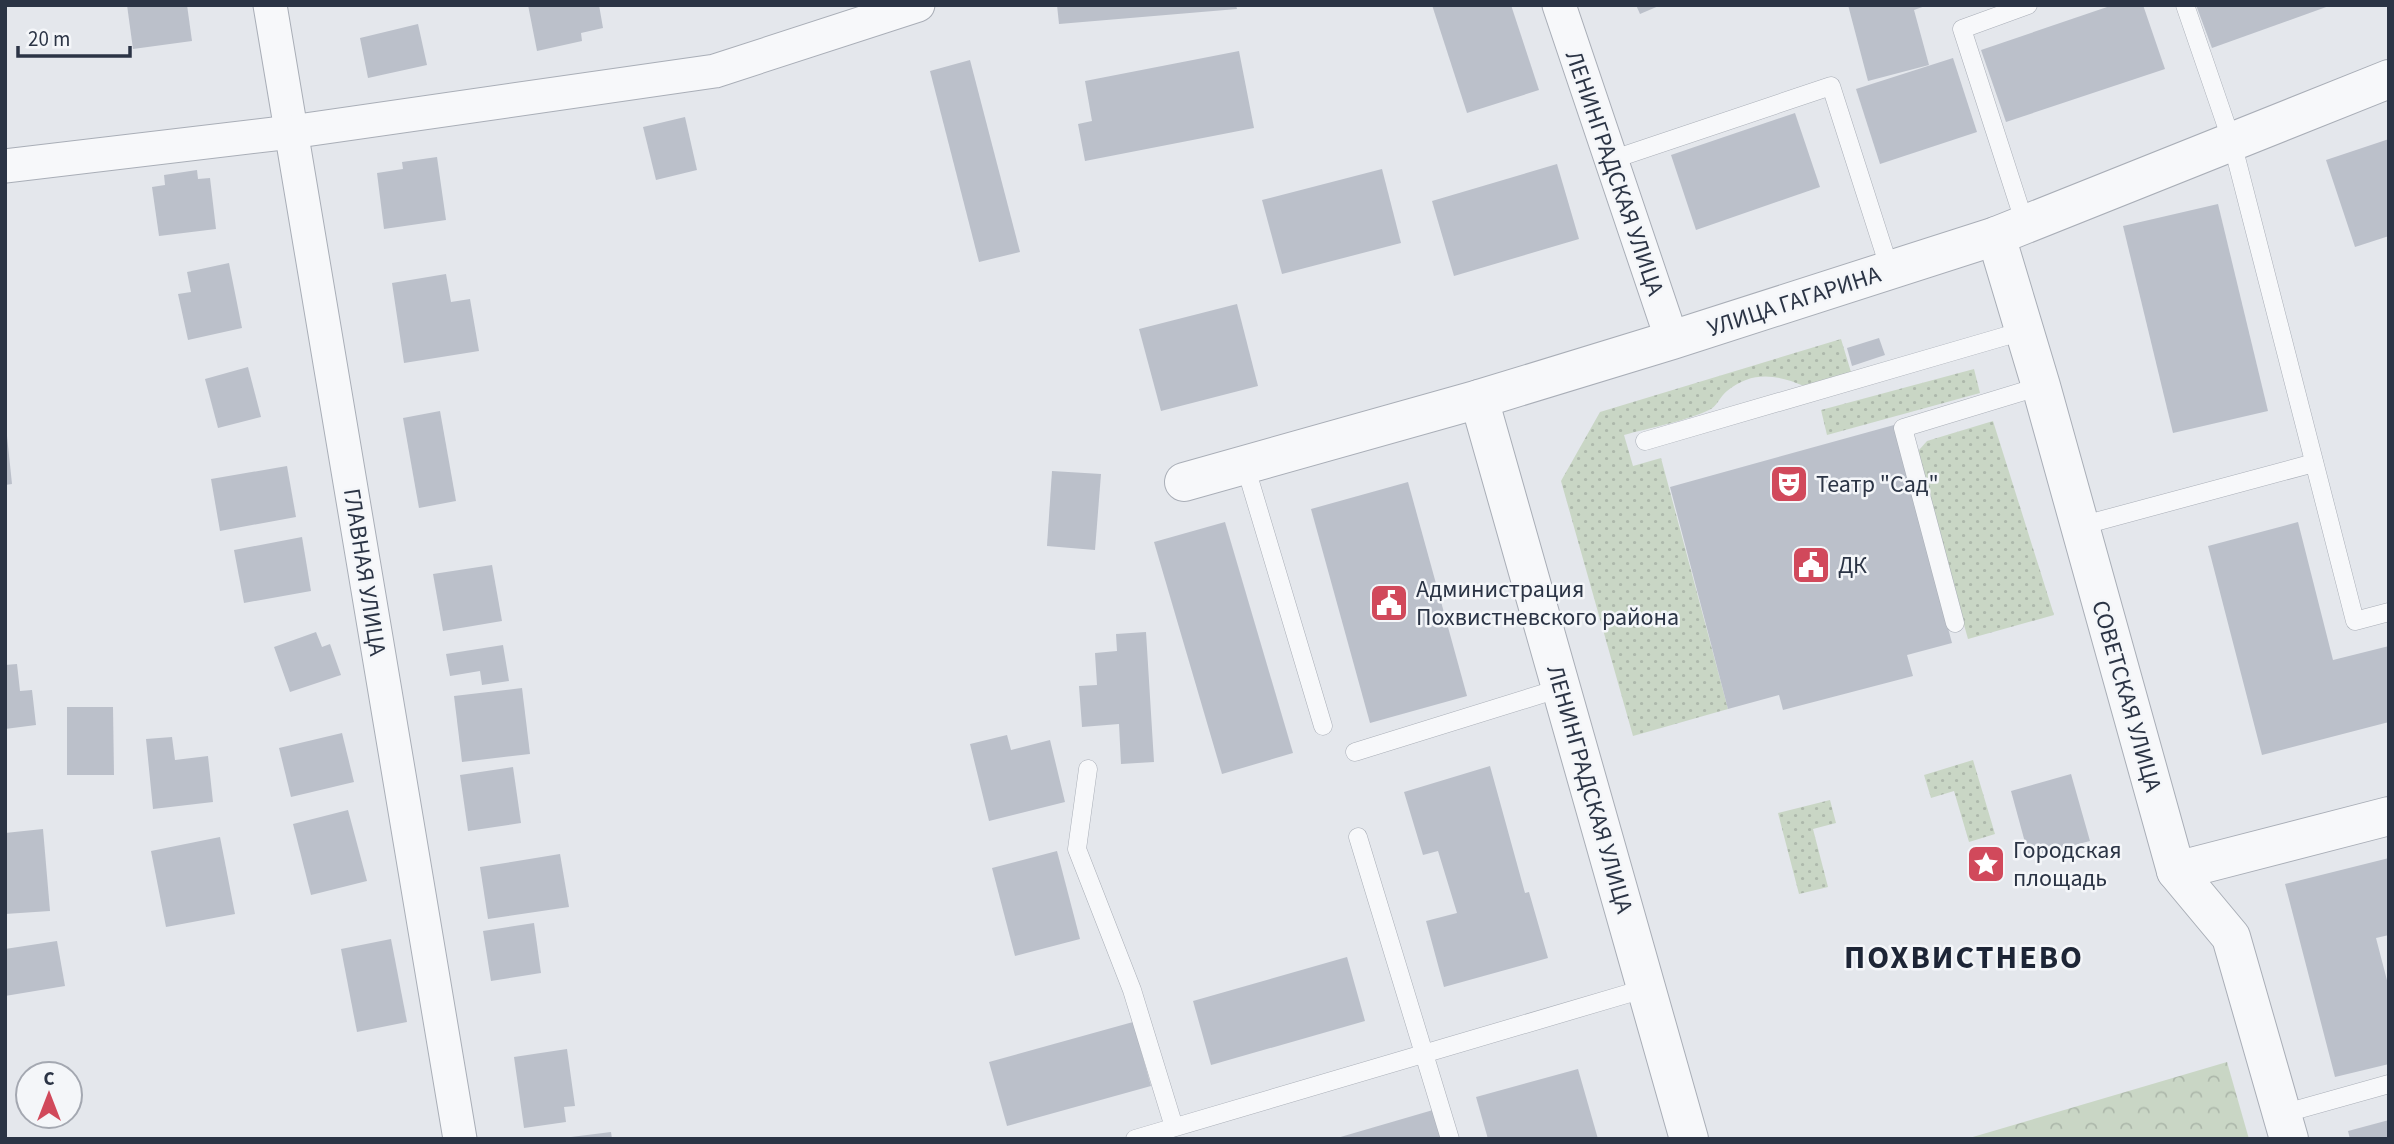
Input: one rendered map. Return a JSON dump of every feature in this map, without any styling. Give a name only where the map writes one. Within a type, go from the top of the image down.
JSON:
[{"type":"street","name":"ГЛАВНАЯ УЛИЦА","points":[[271,5],[460,1139]]},
{"type":"street","points":[[5,166],[291,132],[715,71],[918,5]]},
{"type":"street","name":"ЛЕНИНГРАДСКАЯ УЛИЦА","points":[[1559,5],[1672,340]]},
{"type":"street","name":"УЛИЦА ГАГАРИНА","points":[[1184,482],[1479,399],[1672,340],[2010,230],[2389,79]]},
{"type":"street","name":"СОВЕТСКАЯ УЛИЦА","points":[[2010,230],[2023,331],[2041,386],[2176,871],[2231,937],[2285,1126]]},
{"type":"street","name":"ЛЕНИНГРАДСКАЯ УЛИЦА","points":[[1479,399],[1689,1139]]},
{"type":"street","points":[[2176,871],[2389,816]]},
{"type":"lane","points":[[2010,230],[1962,29],[2028,5]]},
{"type":"lane","points":[[2185,5],[2232,142],[2355,621],[2389,612]]},
{"type":"lane","points":[[1611,160],[1831,86],[1890,270]]},
{"type":"lane","points":[[1645,441],[2023,331]]},
{"type":"lane","points":[[1955,623],[1903,428],[2041,386]]},
{"type":"lane","points":[[2080,526],[2314,463]]},
{"type":"lane","points":[[1245,465],[1323,726]]},
{"type":"lane","points":[[1355,752],[1561,688]]},
{"type":"lane","points":[[1088,769],[1077,849],[1132,990],[1174,1127]]},
{"type":"lane","points":[[1358,837],[1450,1139]]},
{"type":"lane","points":[[1135,1139],[1647,988]]},
{"type":"lane","points":[[2285,1126],[2389,1084]]},
{"type":"green space","points":[[1841,339],[1851,372],[1804,386],[1774,377],[1755,377],[1727,391],[1714,406],[1700,414],[1624,435],[1633,466],[1661,458],[1728,709],[1633,736],[1561,481],[1600,412]]},
{"type":"green space","points":[[1974,369],[1980,393],[1827,435],[1821,410]]},
{"type":"green space","points":[[1993,421],[2054,615],[1968,639],[1919,464],[1919,450],[1927,441]]},
{"type":"green space","points":[[1973,760],[1995,834],[1969,842],[1954,791],[1931,798],[1924,775]]},
{"type":"green space","points":[[1830,800],[1836,823],[1813,829],[1828,887],[1799,894],[1778,813]]},
{"type":"green space","points":[[2227,1062],[2249,1139],[1966,1139]]},
{"type":"building","points":[[127,5],[187,5],[192,41],[133,49]]},
{"type":"building","points":[[528,5],[599,5],[603,28],[581,33],[582,41],[537,51]]},
{"type":"building","points":[[1057,5],[1236,5],[1237,9],[1059,24]]},
{"type":"building","points":[[1432,5],[1511,5],[1539,90],[1467,113]]},
{"type":"building","points":[[1636,5],[1661,5],[1640,14]]},
{"type":"building","points":[[1848,5],[1928,5],[1914,10],[1929,65],[1868,81]]},
{"type":"building","points":[[2113,5],[2143,5],[2165,69],[2006,122],[1981,50]]},
{"type":"building","points":[[2196,5],[2329,5],[2329,6],[2212,48]]},
{"type":"building","points":[[418,24],[427,65],[368,78],[360,38]]},
{"type":"building","points":[[1239,51],[1254,128],[1085,161],[1078,124],[1092,121],[1085,81]]},
{"type":"building","points":[[1953,58],[1977,132],[1880,164],[1856,89]]},
{"type":"building","points":[[970,60],[1020,252],[979,262],[930,71]]},
{"type":"building","points":[[1795,113],[1820,187],[1696,230],[1671,155]]},
{"type":"building","points":[[685,117],[697,170],[656,180],[643,127]]},
{"type":"building","points":[[2389,139],[2389,236],[2355,247],[2326,160]]},
{"type":"building","points":[[437,157],[446,220],[384,229],[377,173],[403,169],[402,162]]},
{"type":"building","points":[[1557,164],[1579,239],[1454,276],[1432,201]]},
{"type":"building","points":[[1382,169],[1401,243],[1282,274],[1262,200]]},
{"type":"building","points":[[197,170],[198,179],[210,178],[216,229],[159,236],[152,187],[165,185],[164,175]]},
{"type":"building","points":[[2218,204],[2268,411],[2173,433],[2123,226]]},
{"type":"building","points":[[229,263],[242,328],[188,340],[178,294],[191,292],[187,272]]},
{"type":"building","points":[[446,274],[451,302],[470,299],[479,351],[404,363],[392,283]]},
{"type":"building","points":[[1237,304],[1258,386],[1161,411],[1139,329]]},
{"type":"building","points":[[1879,338],[1885,355],[1852,366],[1847,348]]},
{"type":"building","points":[[248,367],[261,417],[218,428],[205,379]]},
{"type":"building","points":[[440,411],[456,501],[419,508],[403,418]]},
{"type":"building","name":"ДК","points":[[1894,425],[1952,643],[1907,655],[1913,676],[1783,710],[1779,695],[1728,709],[1670,487]]},
{"type":"building","points":[[5,436],[12,484],[5,485]]},
{"type":"building","points":[[287,466],[296,517],[220,531],[211,479]]},
{"type":"building","points":[[1052,471],[1101,474],[1095,550],[1047,546]]},
{"type":"building","name":"Администрация Похвистневского района","points":[[1408,482],[1467,696],[1370,723],[1311,509]]},
{"type":"building","points":[[1225,522],[1293,753],[1222,774],[1154,542]]},
{"type":"building","points":[[2298,522],[2333,660],[2389,646],[2389,722],[2262,755],[2208,546]]},
{"type":"building","points":[[302,537],[311,591],[244,603],[234,550]]},
{"type":"building","points":[[492,565],[502,621],[443,631],[433,574]]},
{"type":"building","points":[[316,632],[322,647],[330,644],[341,675],[290,692],[274,647]]},
{"type":"building","points":[[1146,632],[1154,762],[1121,764],[1119,724],[1082,727],[1079,686],[1097,685],[1095,653],[1117,651],[1116,634]]},
{"type":"building","points":[[503,645],[509,681],[482,685],[480,671],[450,676],[446,654]]},
{"type":"building","points":[[17,664],[20,691],[32,690],[36,725],[5,729],[5,665]]},
{"type":"building","points":[[522,688],[530,754],[462,762],[454,696]]},
{"type":"building","points":[[67,707],[113,707],[114,775],[67,775]]},
{"type":"building","points":[[342,733],[354,782],[291,797],[279,748]]},
{"type":"building","points":[[1007,735],[1011,750],[1050,740],[1065,802],[989,821],[970,744]]},
{"type":"building","points":[[172,737],[175,760],[208,756],[213,802],[153,809],[146,739]]},
{"type":"building","points":[[1490,766],[1525,893],[1529,892],[1548,958],[1444,987],[1426,921],[1457,913],[1438,851],[1423,855],[1404,792]]},
{"type":"building","points":[[513,767],[521,823],[468,831],[460,775]]},
{"type":"building","points":[[2071,774],[2090,841],[2029,857],[2011,791]]},
{"type":"building","points":[[348,810],[367,881],[311,895],[293,824]]},
{"type":"building","points":[[43,829],[50,911],[5,914],[5,833]]},
{"type":"building","points":[[220,837],[235,914],[166,927],[151,851]]},
{"type":"building","points":[[1057,851],[1080,939],[1015,956],[992,868]]},
{"type":"building","points":[[560,854],[569,907],[488,919],[480,867]]},
{"type":"building","points":[[2389,858],[2389,935],[2376,938],[2389,988],[2389,1064],[2335,1077],[2285,884]]},
{"type":"building","points":[[534,923],[541,973],[491,981],[483,931]]},
{"type":"building","points":[[391,939],[407,1022],[357,1032],[341,949]]},
{"type":"building","points":[[57,941],[65,986],[5,996],[5,949]]},
{"type":"building","points":[[1347,957],[1365,1021],[1211,1065],[1193,1001]]},
{"type":"building","points":[[1133,1022],[1151,1086],[1007,1126],[989,1062]]},
{"type":"building","points":[[567,1049],[575,1106],[564,1107],[566,1122],[524,1128],[514,1057]]},
{"type":"building","points":[[1578,1069],[1598,1139],[1488,1139],[1476,1097]]},
{"type":"building","points":[[1433,1110],[1441,1139],[1337,1139],[1337,1138]]},
{"type":"building","points":[[2389,1120],[2389,1139],[2350,1139],[2348,1131]]},
{"type":"building","points":[[611,1132],[612,1139],[571,1139],[571,1137]]},
{"type":"place","name":"Театр \"Сад\"","points":[[1789,484]]},
{"type":"place","name":"ДК","points":[[1811,565]]},
{"type":"place","name":"Администрация Похвистневского района","points":[[1389,603]]},
{"type":"place","name":"Городская площадь","points":[[1986,864]]},
{"type":"district","name":"ПОХВИСТНЕВО","points":[[1964,957]]}]
